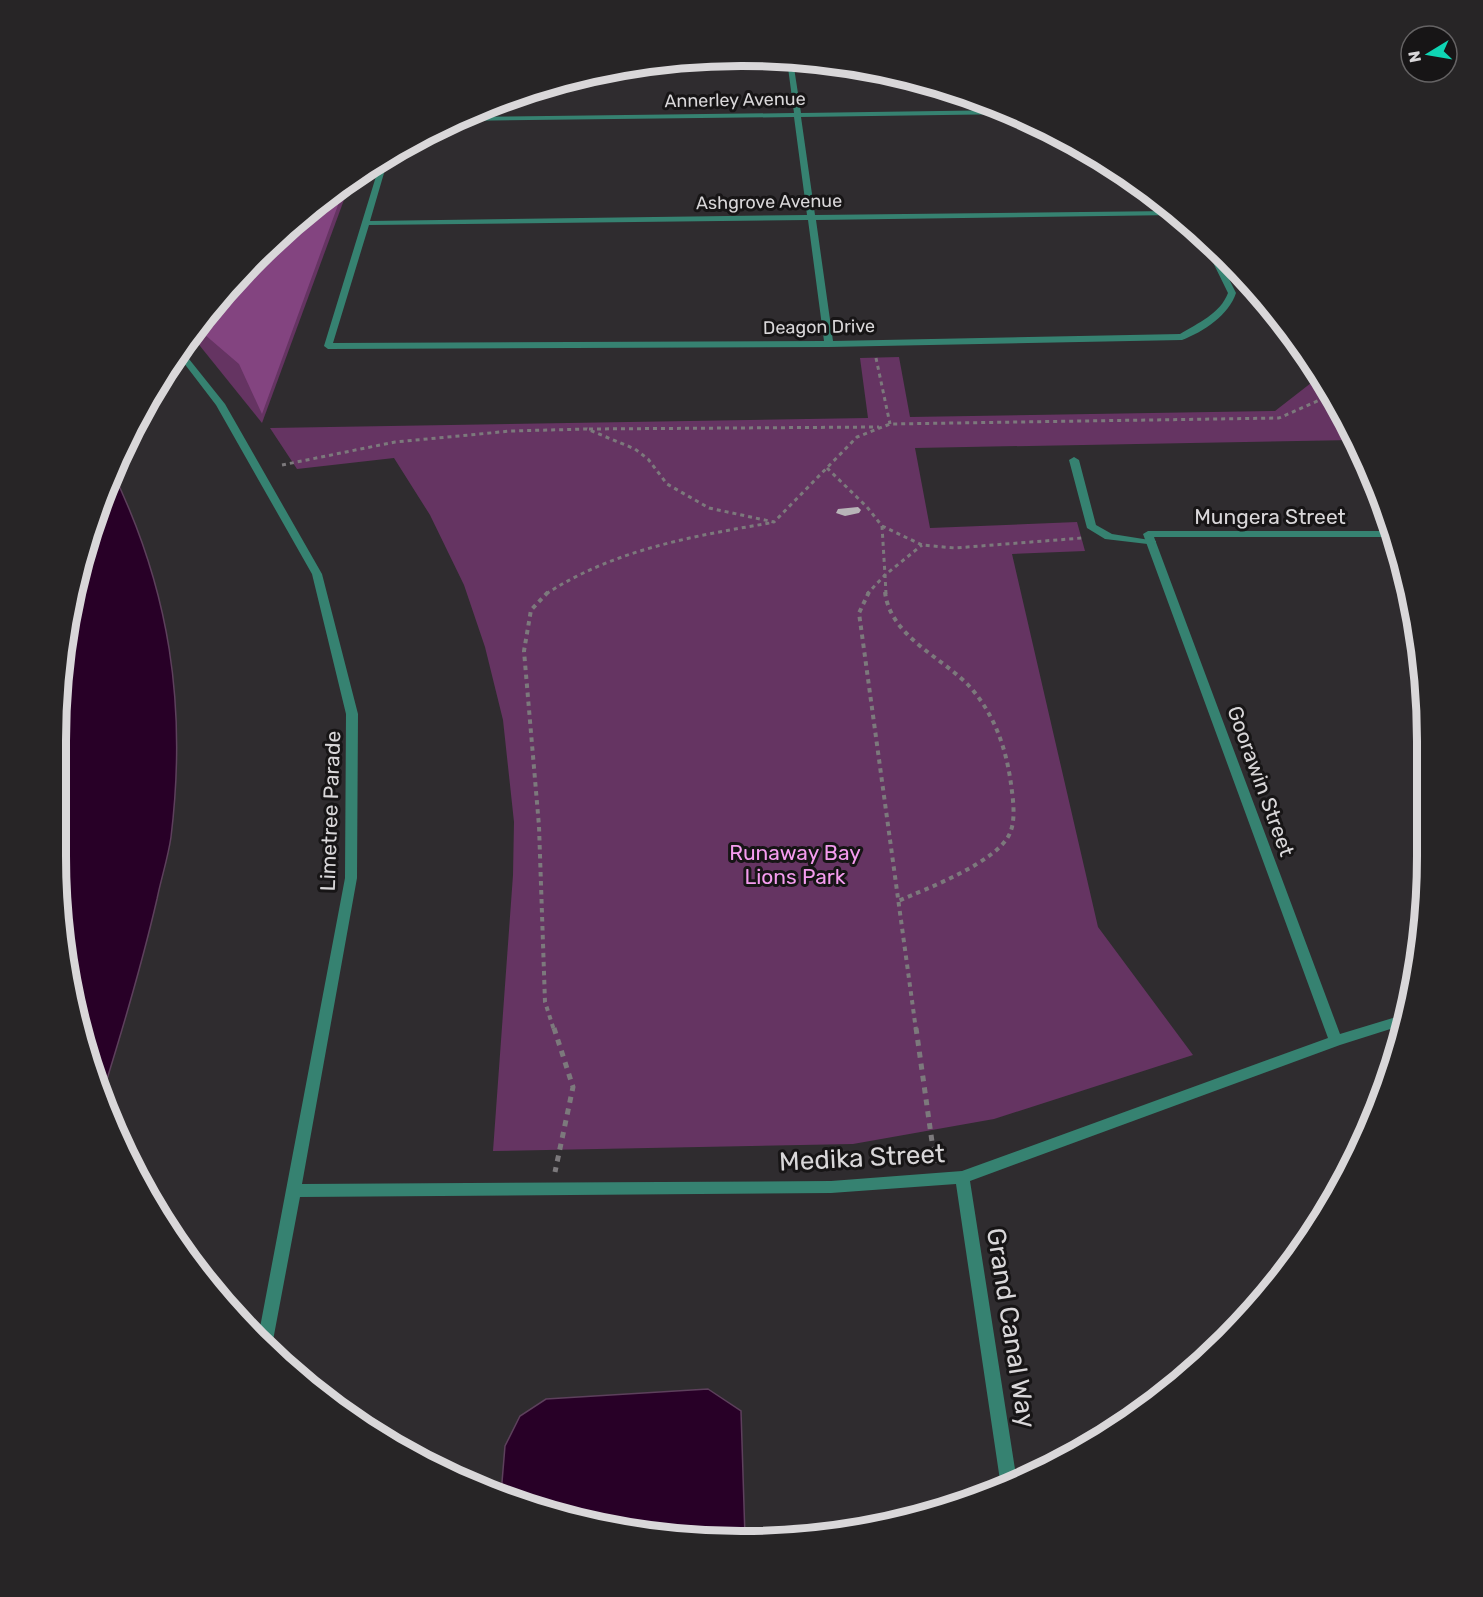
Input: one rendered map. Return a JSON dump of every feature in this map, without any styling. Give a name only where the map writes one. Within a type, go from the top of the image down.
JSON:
[{"type":"street","points":[[791,68],[829,344]]},
{"type":"street","name":"Annerley Avenue","points":[[479,119],[987,112]]},
{"type":"street","points":[[366,223],[382,170]]},
{"type":"street","name":"Ashgrove Avenue","points":[[366,223],[1162,213]]},
{"type":"street","name":"Deagon Drive","points":[[366,223],[328,346],[829,344],[1182,337],[1221,312],[1231,298],[1232,293],[1217,262]]},
{"type":"street","name":"Limetree Parade","points":[[185,359],[220,404],[317,574],[352,714],[351,878],[267,1336]]},
{"type":"street","points":[[1074,460],[1091,526],[1104,534]]},
{"type":"street","name":"Mungera Street","points":[[1104,534],[1150,539],[1384,534]]},
{"type":"street","name":"Goorawin Street","points":[[1150,539],[1336,1041]]},
{"type":"street","name":"Medika Street","points":[[295,1191],[831,1187],[962,1177],[1336,1041],[1396,1022]]},
{"type":"street","name":"Grand Canal Way","points":[[962,1177],[1007,1476]]},
{"type":"path","points":[[874,343],[890,424]]},
{"type":"path","points":[[551,1189],[573,1087],[545,1002],[539,826],[524,651],[531,610],[542,596],[566,581],[638,551],[689,537],[774,522],[857,437],[890,424],[1279,418],[1323,398]]},
{"type":"path","points":[[282,465],[395,442],[511,431],[882,427]]},
{"type":"path","points":[[587,429],[635,449],[648,459],[667,483],[709,508],[774,522]]},
{"type":"path","points":[[827,468],[867,507],[882,526],[922,545],[955,548],[1076,539],[1104,534]]},
{"type":"path","points":[[882,526],[887,605],[896,621],[963,679],[995,723],[1010,778],[1013,806],[1013,827],[1006,841],[928,889],[898,901]]},
{"type":"path","points":[[922,545],[885,575],[865,596],[859,613],[938,1179]]},
{"type":"green space","points":[[346,194],[262,423],[197,342],[234,296],[264,264],[296,234]]},
{"type":"green space","name":"Runaway Bay Lions Park","points":[[899,357],[910,417],[1275,411],[1313,382],[1346,440],[915,448],[930,528],[1077,522],[1085,551],[1012,554],[1098,927],[1193,1055],[994,1119],[853,1144],[493,1151],[513,875],[514,822],[503,720],[485,647],[464,585],[430,515],[394,458],[297,469],[270,428],[868,418],[860,358]]},
{"type":"shaded area","points":[[340,199],[262,414],[239,364],[203,334],[264,264],[296,234]]},
{"type":"shaded area","points":[[117,483],[148,560],[160,605],[175,695],[177,741],[171,837],[139,972],[106,1083],[89,1030],[72,944],[67,900],[66,742],[67,697],[79,610],[89,567]]},
{"type":"shaded area","points":[[708,1389],[741,1411],[745,1531],[697,1530],[610,1518],[567,1508],[502,1487],[505,1446],[520,1416],[546,1399]]},
{"type":"building","points":[[858,507],[861,510],[859,513],[845,516],[836,513],[838,509]]}]
